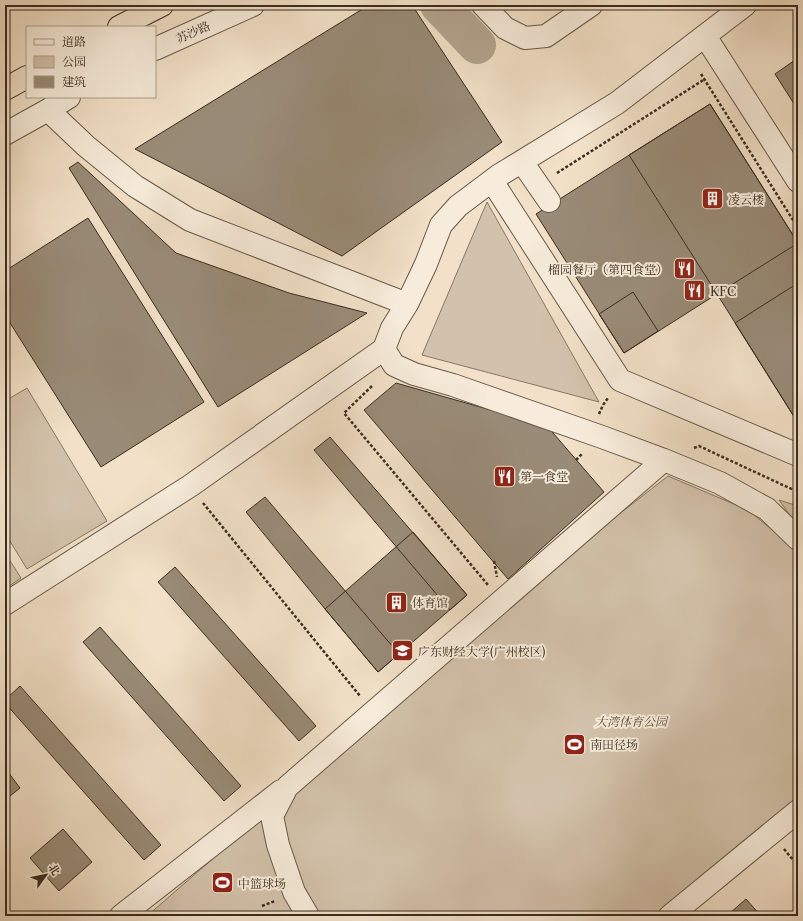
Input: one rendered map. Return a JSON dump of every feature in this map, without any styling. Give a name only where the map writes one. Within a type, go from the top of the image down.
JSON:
[{"type":"highway","points":[[111,26],[144,5]]},
{"type":"highway","points":[[121,26],[162,5]]},
{"type":"highway","points":[[5,89],[26,78]]},
{"type":"street","name":"苏沙路","points":[[156,49],[253,5]]},
{"type":"street","points":[[483,5],[505,28],[525,38],[546,36],[591,5]]},
{"type":"street","points":[[389,357],[392,328],[407,304],[426,264],[441,225],[458,206],[492,181],[617,103],[745,5]]},
{"type":"street","points":[[705,36],[798,181]]},
{"type":"street","points":[[5,134],[67,98]]},
{"type":"street","points":[[48,110],[86,146],[134,186],[190,220],[407,304]]},
{"type":"street","points":[[522,162],[544,193]]},
{"type":"street","points":[[492,181],[620,380],[798,455]]},
{"type":"street","points":[[389,357],[414,374],[453,385],[664,460],[720,483],[767,509],[798,539]]},
{"type":"street","points":[[5,604],[389,357]]},
{"type":"street","points":[[122,916],[287,787],[664,460]]},
{"type":"street","points":[[287,787],[272,816],[278,845],[294,892],[308,916]]},
{"type":"street","points":[[670,916],[798,811]]},
{"type":"path","points":[[686,50],[798,228]]},
{"type":"path","points":[[544,193],[704,79]]},
{"type":"path","points":[[389,357],[344,413],[501,601]]},
{"type":"path","points":[[190,486],[373,712]]},
{"type":"green space","points":[[487,202],[599,402],[422,355]]},
{"type":"green space","points":[[27,388],[107,521],[27,569],[5,533],[5,401]]},
{"type":"green space","name":"南田径场","points":[[668,476],[748,510],[793,547],[798,553],[798,804],[663,916],[147,916],[425,674],[618,515]]},
{"type":"green space","points":[[779,500],[798,506],[798,526]]},
{"type":"green space","points":[[5,553],[21,578],[5,589]]},
{"type":"building","points":[[369,5],[412,5],[502,142],[342,256],[135,149]]},
{"type":"building","points":[[798,58],[798,110],[775,74]]},
{"type":"building","name":"榴园餐厅（第四食堂）","points":[[710,104],[798,243],[798,423],[717,294],[624,353],[536,214]]},
{"type":"building","name":"凌云楼","points":[[710,104],[798,243],[717,294],[629,155]]},
{"type":"building","points":[[78,162],[176,253],[289,293],[367,313],[218,407],[69,168]]},
{"type":"building","points":[[88,218],[204,402],[101,467],[5,315],[5,271]]},
{"type":"building","points":[[798,283],[798,423],[735,323]]},
{"type":"building","points":[[633,292],[658,331],[624,353],[599,314]]},
{"type":"building","name":"第一食堂","points":[[396,383],[547,426],[604,492],[508,579],[364,410]]},
{"type":"building","points":[[330,437],[467,595],[450,610],[314,450]]},
{"type":"building","points":[[265,497],[399,654],[378,672],[246,512]]},
{"type":"building","name":"体育馆","points":[[413,532],[467,595],[378,672],[325,609]]},
{"type":"building","points":[[175,567],[316,726],[299,741],[158,582]]},
{"type":"building","points":[[100,627],[241,786],[224,801],[83,642]]},
{"type":"building","points":[[20,686],[161,845],[144,860],[5,703],[5,700]]},
{"type":"building","points":[[5,768],[20,788],[5,800]]},
{"type":"building","points":[[63,829],[92,862],[59,891],[30,858]]},
{"type":"building","points":[[746,899],[761,916],[733,916],[730,913]]},
{"type":"waterway","points":[[439,5],[477,45]]},
{"type":"place","name":"凌云楼","points":[[713,199]]},
{"type":"place","name":"榴园餐厅（第四食堂）","points":[[684,269]]},
{"type":"place","name":"KFC","points":[[694,291]]},
{"type":"place","name":"第一食堂","points":[[505,476]]},
{"type":"place","name":"体育馆","points":[[396,602]]},
{"type":"place","name":"广东财经大学(广州校区)","points":[[402,651]]},
{"type":"place","name":"南田径场","points":[[574,744]]},
{"type":"place","name":"中篮球场","points":[[222,883]]},
{"type":"park label","name":"大湾体育公园","points":[[631,721]]}]
